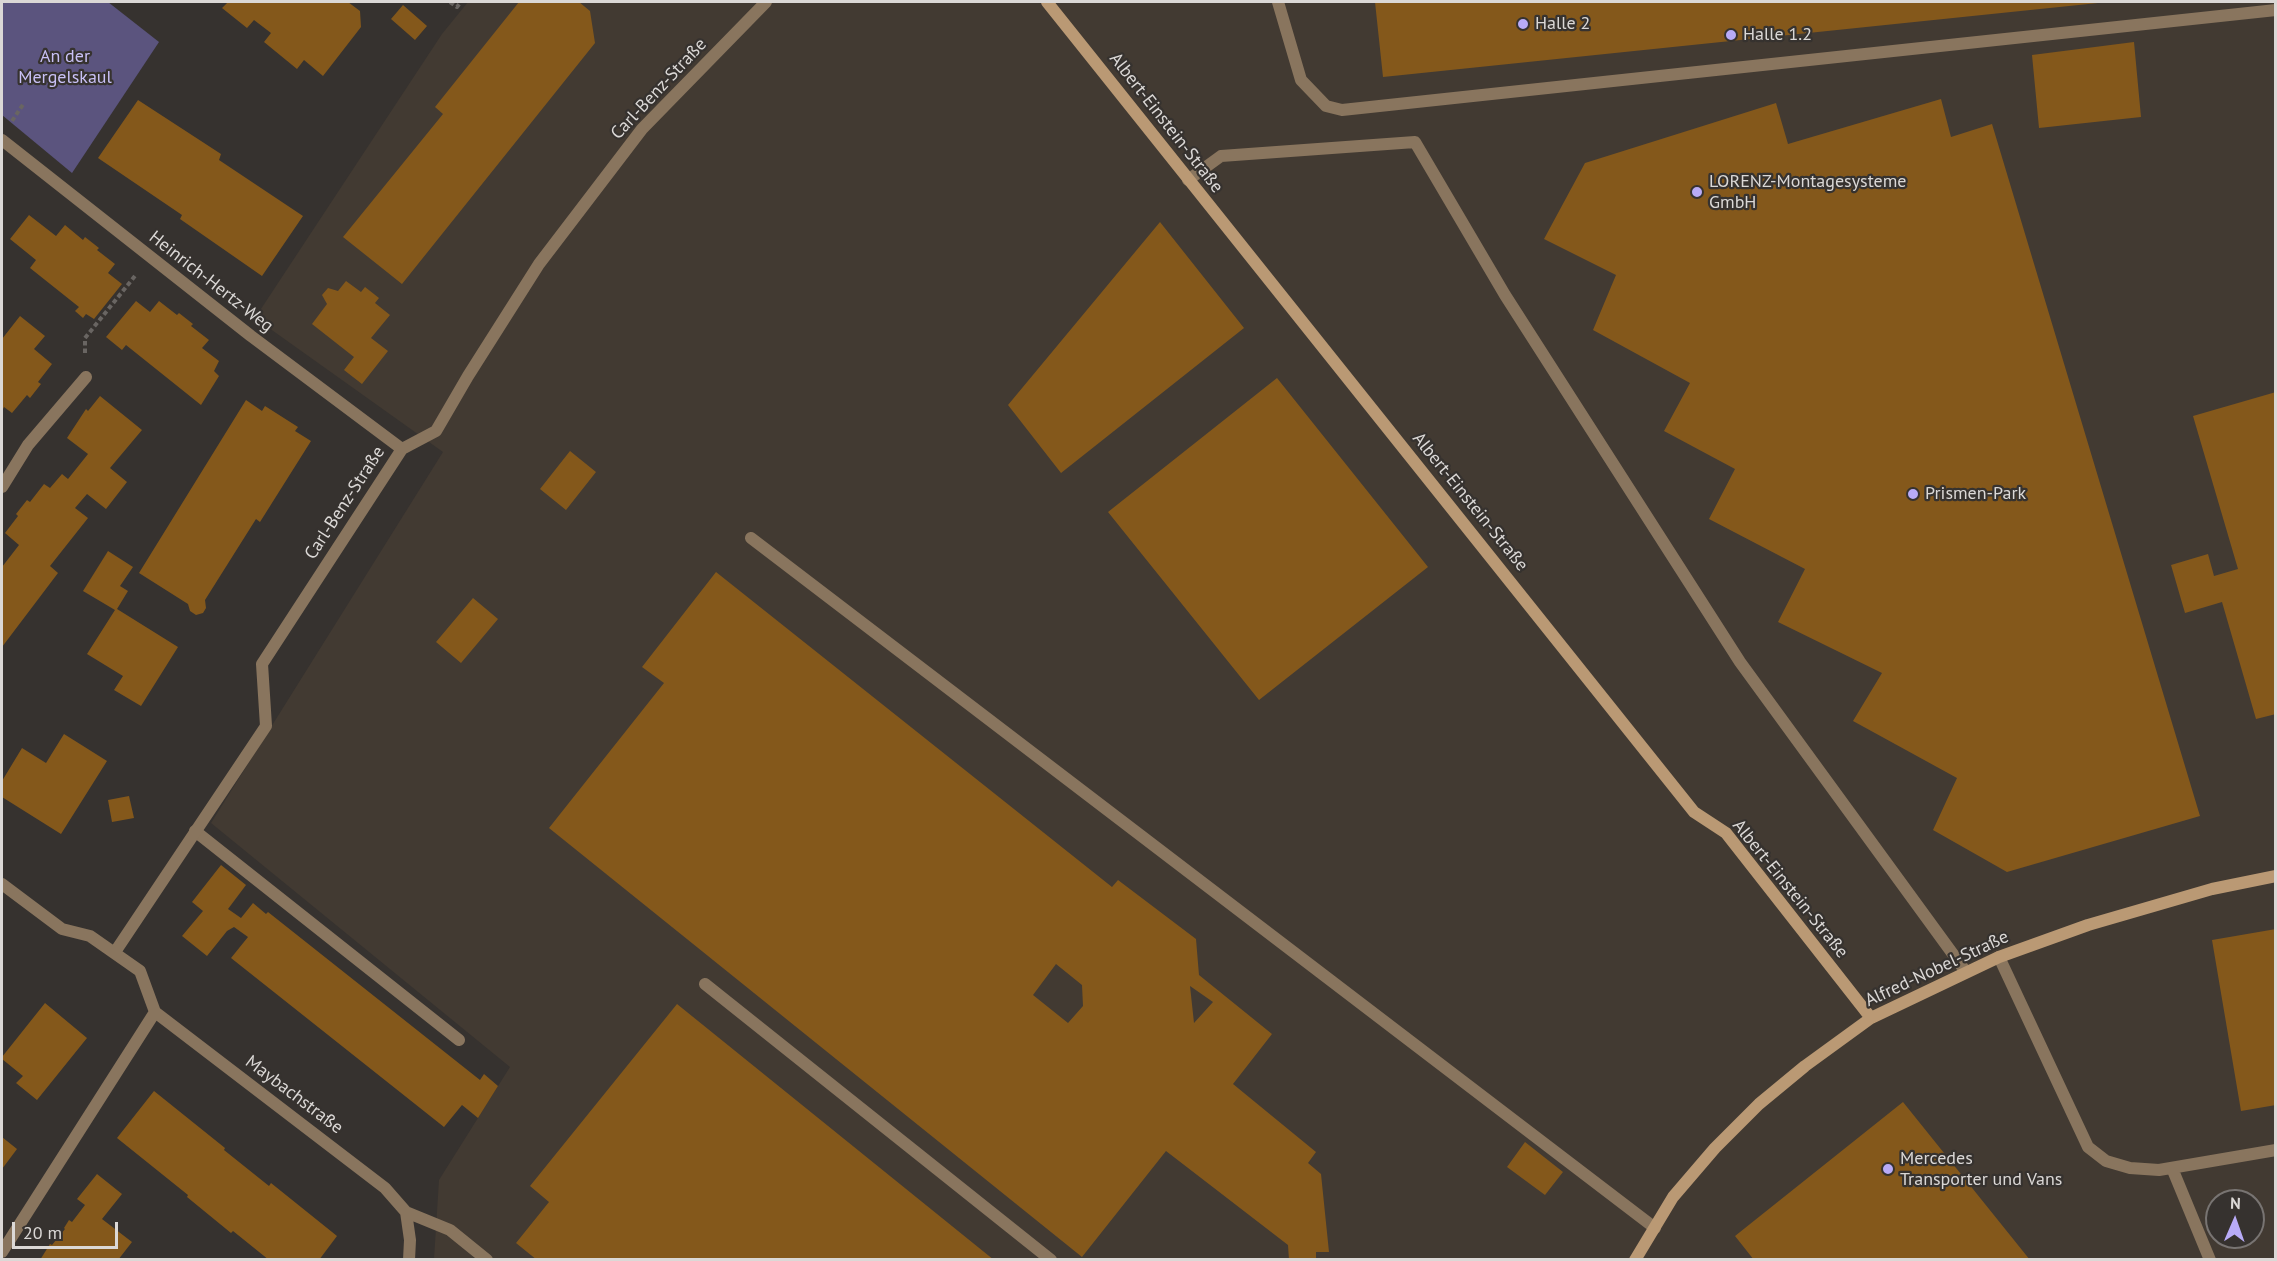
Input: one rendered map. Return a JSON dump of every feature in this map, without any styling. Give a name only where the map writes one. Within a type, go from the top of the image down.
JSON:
[{"type":"street","name":"Carl-Benz-Straße","points":[[115,952],[266,726],[262,664],[402,449],[436,431],[539,264],[642,129],[766,2]]},
{"type":"street","name":"Albert-Einstein-Straße","points":[[1047,2],[1694,812],[1726,833],[1871,1018]]},
{"type":"street","points":[[1278,2],[1300,80],[1326,106],[1342,110],[2276,10]]},
{"type":"street","name":"Heinrich-Hertz-Weg","points":[[2,140],[251,336],[402,449]]},
{"type":"street","points":[[1188,180],[1221,156],[1415,142],[1505,295],[1740,662],[1966,972]]},
{"type":"street","points":[[2,487],[28,445],[86,377]]},
{"type":"street","points":[[751,538],[1655,1227]]},
{"type":"street","points":[[195,831],[459,1040]]},
{"type":"street","name":"Alfred-Nobel-Straße","points":[[1635,1260],[1673,1197],[1716,1148],[1759,1104],[1805,1066],[1871,1018],[1999,957],[2088,925],[2212,889],[2276,876]]},
{"type":"street","points":[[2,885],[62,929],[90,936],[140,971],[155,1012],[2,1252]]},
{"type":"street","points":[[1999,957],[2088,1148],[2106,1161],[2130,1168],[2160,1170],[2276,1150]]},
{"type":"street","points":[[705,984],[1051,1260]]},
{"type":"street","name":"Maybachstraße","points":[[155,1012],[385,1188],[406,1212],[450,1230],[487,1260]]},
{"type":"street","points":[[2172,1168],[2210,1260]]},
{"type":"street","points":[[406,1212],[410,1240],[408,1260]]},
{"type":"path","points":[[450,2],[456,7],[461,2]]},
{"type":"path","points":[[86,377],[85,338],[151,257]]},
{"type":"shaded area","points":[[468,2],[2275,2],[2275,1259],[434,1259],[439,1180],[510,1067],[211,823],[443,452],[255,318],[442,34]]},
{"type":"green space","name":"An der Mergelskaul","points":[[2,2],[108,2],[159,42],[72,173],[2,115]]},
{"type":"building","points":[[228,2],[348,2],[360,11],[361,27],[323,76],[304,60],[297,69],[264,42],[271,33],[254,20],[247,28],[222,8]]},
{"type":"building","points":[[519,2],[579,2],[590,11],[595,43],[402,284],[343,237],[443,114],[435,107]]},
{"type":"building","name":"Halle 2","points":[[1375,2],[2098,2],[2098,3],[1383,77]]},
{"type":"building","points":[[403,5],[427,26],[415,40],[391,19]]},
{"type":"building","points":[[2134,42],[2141,117],[2039,128],[2032,55]]},
{"type":"building","name":"Prismen-Park","points":[[1941,99],[1951,137],[1992,124],[2200,816],[2007,872],[1933,830],[1957,778],[1853,721],[1882,673],[1778,622],[1805,569],[1709,519],[1735,469],[1664,431],[1690,383],[1593,330],[1616,275],[1544,239],[1585,163],[1776,103],[1788,144]]},
{"type":"building","points":[[138,100],[221,154],[219,160],[303,216],[262,276],[180,219],[182,215],[98,158]]},
{"type":"building","points":[[29,215],[56,236],[65,225],[83,240],[85,237],[115,264],[108,273],[122,284],[94,319],[86,314],[83,318],[75,311],[79,307],[30,268],[36,260],[10,239]]},
{"type":"building","points":[[1160,222],[1244,328],[1061,473],[1008,405]]},
{"type":"building","points":[[346,281],[361,292],[365,287],[379,298],[375,303],[390,315],[371,338],[388,351],[362,384],[344,370],[354,357],[312,324],[327,304],[322,295],[328,288],[338,291]]},
{"type":"building","points":[[136,301],[150,312],[159,301],[177,315],[179,313],[209,340],[202,348],[219,361],[214,371],[219,376],[201,405],[126,345],[122,350],[106,337]]},
{"type":"building","points":[[20,316],[45,336],[34,349],[52,364],[38,382],[41,384],[30,398],[27,395],[12,413],[4,407],[2,411],[2,339]]},
{"type":"building","points":[[1277,378],[1428,567],[1259,700],[1108,512]]},
{"type":"building","points":[[2276,392],[2276,714],[2256,719],[2222,602],[2185,613],[2171,565],[2208,554],[2214,576],[2238,569],[2193,416]]},
{"type":"building","points":[[100,396],[142,430],[110,468],[127,482],[106,509],[87,494],[75,508],[88,518],[50,566],[58,573],[2,647],[2,567],[19,545],[5,533],[27,500],[30,502],[44,484],[50,488],[62,474],[68,479],[88,454],[67,438],[86,409],[88,411]]},
{"type":"building","points":[[246,400],[262,411],[265,406],[298,427],[295,431],[311,441],[260,522],[256,519],[205,600],[206,608],[203,613],[196,615],[190,611],[188,604],[139,573]]},
{"type":"building","points":[[570,451],[596,472],[566,510],[540,489]]},
{"type":"building","points":[[108,551],[133,567],[120,586],[128,591],[117,609],[178,647],[141,706],[114,690],[123,676],[87,654],[115,610],[83,591]]},
{"type":"building","points":[[716,572],[1112,887],[1118,880],[1196,939],[1199,975],[1272,1034],[1233,1084],[1316,1152],[1308,1163],[1321,1174],[1329,1252],[1316,1252],[1316,1260],[1289,1260],[1288,1245],[1166,1151],[1082,1257],[549,828],[664,683],[642,667]],"holes":[[[1056,964],[1082,985],[1083,1006],[1068,1023],[1033,995]],[[1190,986],[1213,1002],[1194,1023]]]},
{"type":"building","points":[[473,598],[498,619],[461,663],[436,642]]},
{"type":"building","points":[[64,734],[107,761],[61,834],[2,797],[2,781],[22,748],[46,763]]},
{"type":"building","points":[[129,796],[134,818],[112,822],[108,800]]},
{"type":"building","points":[[221,865],[246,885],[228,909],[241,918],[253,903],[266,914],[268,912],[480,1080],[484,1074],[498,1086],[478,1118],[462,1105],[444,1127],[231,958],[248,937],[234,927],[227,931],[207,956],[182,936],[203,911],[192,902]]},
{"type":"building","points":[[2276,929],[2276,1105],[2241,1111],[2212,940]]},
{"type":"building","points":[[45,1003],[87,1038],[37,1100],[16,1083],[23,1076],[2,1057]]},
{"type":"building","points":[[677,1004],[994,1260],[537,1260],[516,1243],[549,1202],[530,1186]]},
{"type":"building","points":[[154,1091],[269,1186],[271,1183],[337,1236],[319,1260],[269,1260],[233,1231],[231,1233],[117,1138]]},
{"type":"building","name":"Mercedes Transporter und Vans","points":[[1903,1102],[2030,1260],[1754,1260],[1735,1236]]},
{"type":"building","points":[[2,1137],[17,1149],[2,1169]]},
{"type":"building","points":[[1525,1142],[1563,1172],[1545,1195],[1507,1167]]},
{"type":"building","points":[[97,1174],[122,1194],[102,1219],[132,1242],[118,1260],[40,1260],[50,1244],[52,1245],[65,1229],[69,1220],[72,1222],[85,1205],[77,1199]]},
{"type":"place","name":"Halle 2","points":[[1523,24]]},
{"type":"place","name":"Halle 1.2","points":[[1731,35]]},
{"type":"place","name":"LORENZ-Montagesysteme GmbH","points":[[1697,192]]},
{"type":"place","name":"Prismen-Park","points":[[1913,494]]},
{"type":"place","name":"Mercedes Transporter und Vans","points":[[1888,1169]]}]
